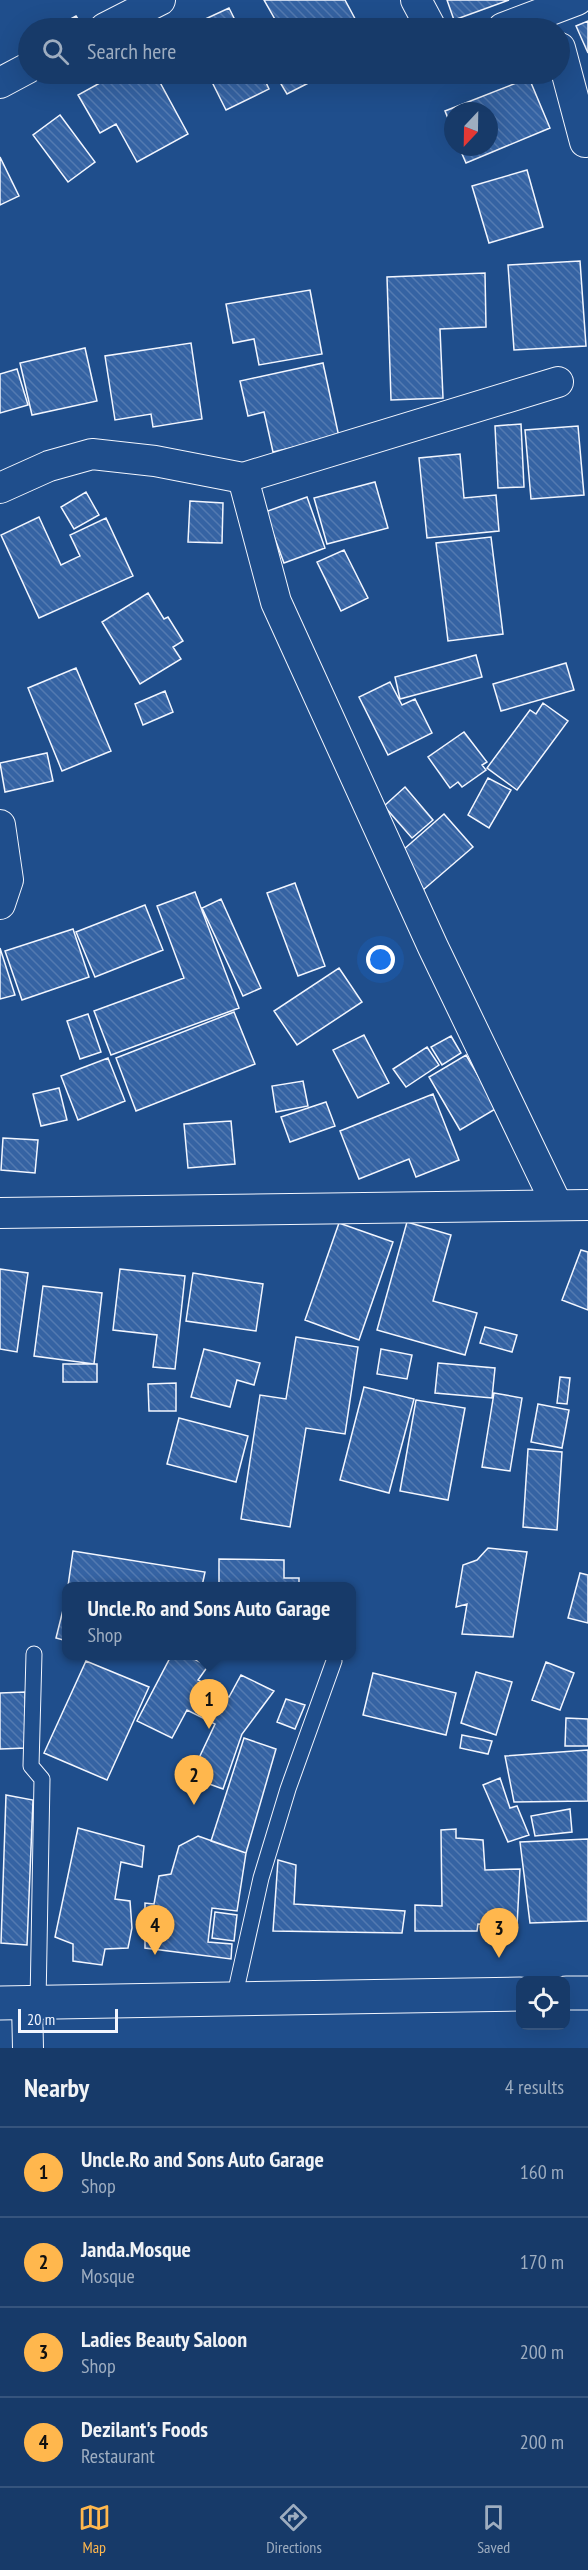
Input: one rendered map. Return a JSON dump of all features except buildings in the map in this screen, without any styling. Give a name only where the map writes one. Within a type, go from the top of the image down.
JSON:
[{"type":"main road","points":[[570,1993],[588,1993]]},
{"type":"main road","points":[[22,2003],[516,1994]]},
{"type":"street","points":[[125,18],[160,0]]},
{"type":"street","points":[[416,0],[426,18]]},
{"type":"street","points":[[554,18],[577,0]]},
{"type":"street","points":[[0,83],[18,73]]},
{"type":"street","points":[[570,84],[585,142]]},
{"type":"street","points":[[0,488],[50,466],[92,454],[155,460],[243,478],[558,382]]},
{"type":"street","points":[[243,478],[276,602],[432,947],[557,1205]]},
{"type":"street","points":[[0,825],[8,880],[0,904]]},
{"type":"street","points":[[0,1213],[588,1205]]},
{"type":"street","points":[[22,2003],[28,2048]]},
{"type":"lane","points":[[22,2003],[42,1779],[31,1766],[34,1654]]},
{"type":"lane","points":[[234,1999],[267,1856],[334,1661]]},
{"type":"place","name":"Uncle.Ro and Sons Auto Garage","points":[[209,1729]]},
{"type":"place","name":"Janda.Mosque","points":[[194,1805]]},
{"type":"place","name":"Dezilant's Foods","points":[[155,1955]]},
{"type":"place","name":"Ladies Beauty Saloon","points":[[499,1958]]}]
